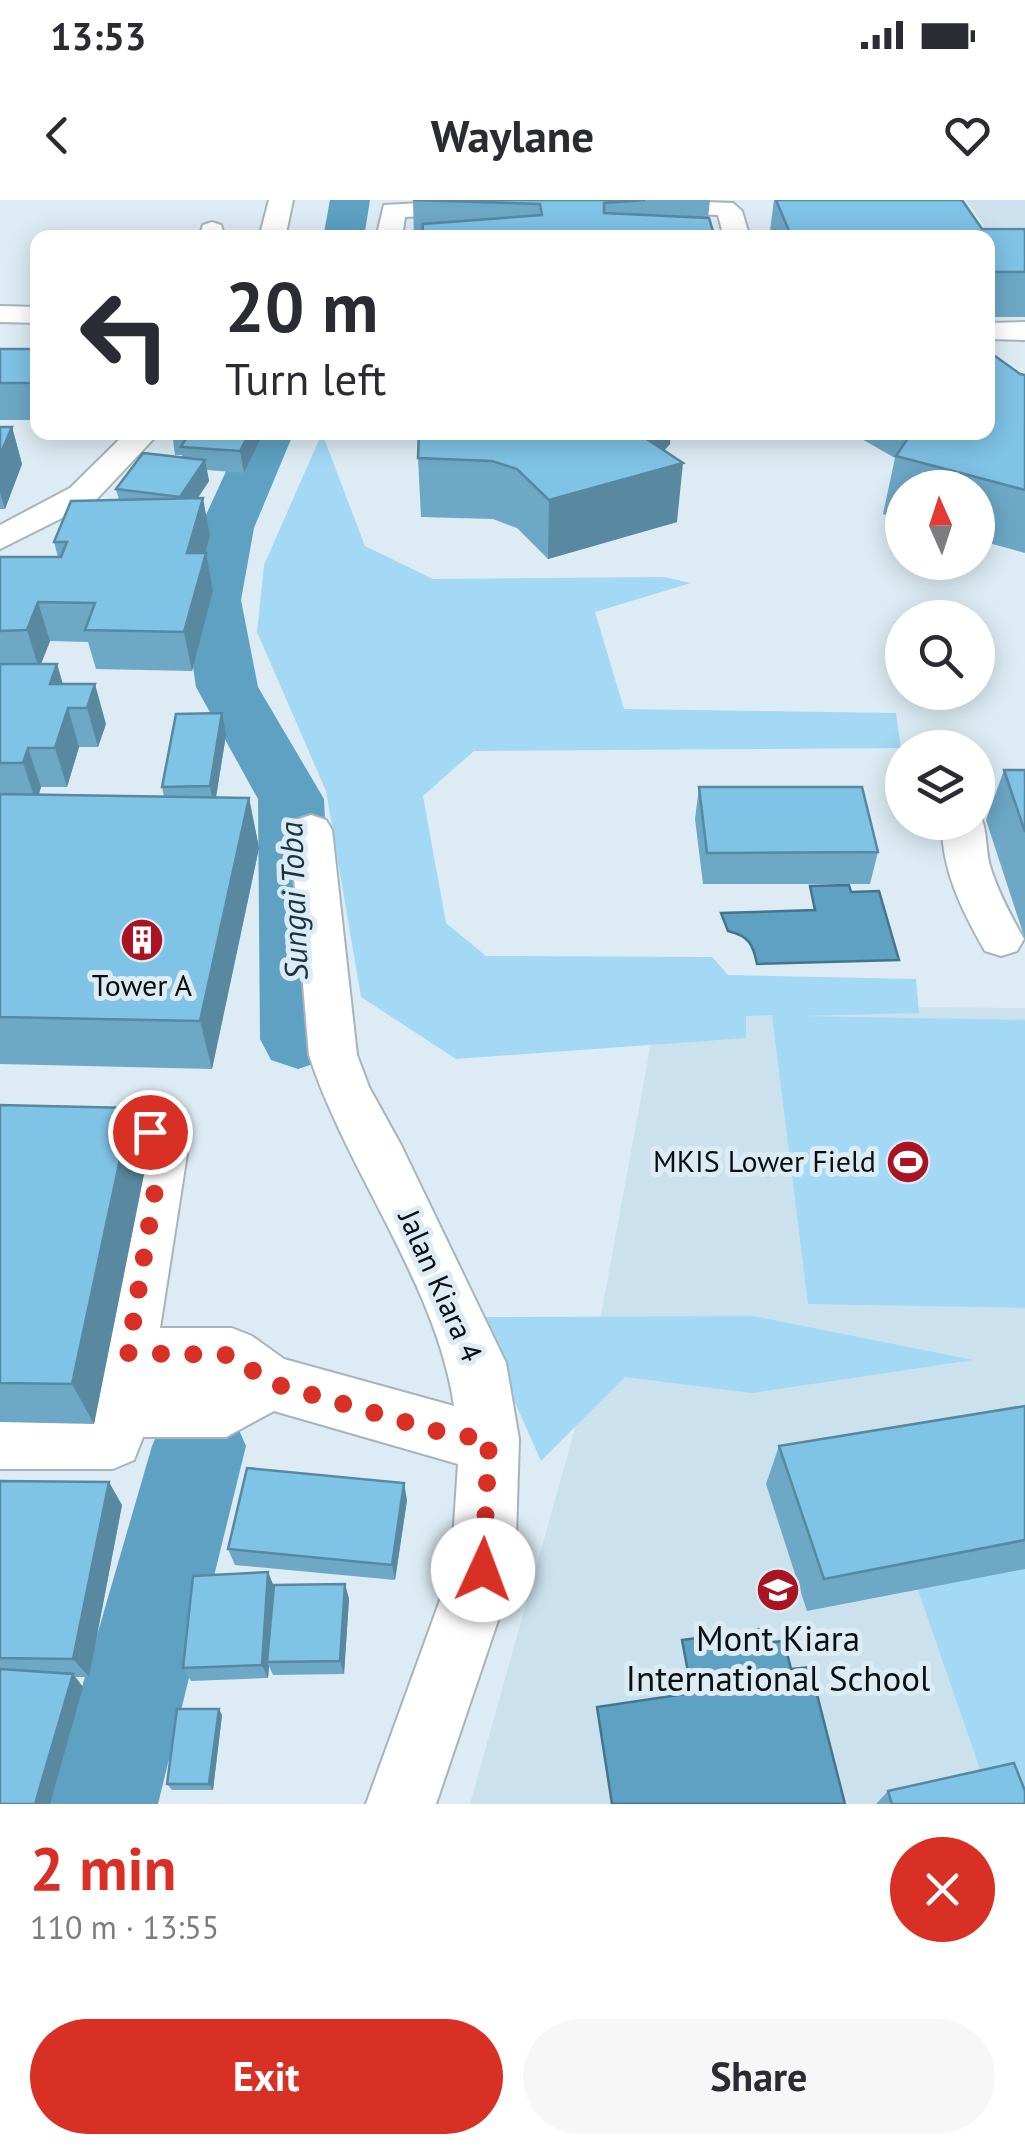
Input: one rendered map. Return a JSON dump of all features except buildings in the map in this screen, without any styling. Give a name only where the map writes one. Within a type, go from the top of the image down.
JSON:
[{"type":"street","points":[[274,230],[281,200]]},
{"type":"street","points":[[618,207],[724,208],[729,210],[735,230]]},
{"type":"street","points":[[390,230],[393,210],[499,208]]},
{"type":"street","points":[[0,314],[30,315]]},
{"type":"street","points":[[995,331],[1025,332]]},
{"type":"street","points":[[0,539],[82,495],[137,440]]},
{"type":"street","name":"Jalan Kiara 4","points":[[311,830],[333,1056],[345,1090],[383,1160],[477,1363],[489,1439],[483,1570],[402,1804]]},
{"type":"street","points":[[963,840],[984,907],[1001,938]]},
{"type":"street","points":[[0,1130],[150,1132],[161,1154],[114,1440],[0,1440]]},
{"type":"street","points":[[0,1352],[232,1355],[268,1382],[447,1434],[489,1439]]},
{"type":"street","points":[[119,1409],[226,1409],[268,1382]]},
{"type":"shaded area","points":[[966,200],[1025,200],[1025,227],[985,227]]},
{"type":"shaded area","points":[[319,440],[325,440],[365,546],[433,579],[664,577],[691,583],[595,612],[624,709],[896,713],[898,730],[885,730],[885,748],[474,751],[423,796],[446,923],[486,956],[712,957],[728,975],[916,979],[919,1013],[800,1016],[1025,1020],[1025,1308],[808,1304],[772,1015],[746,1016],[746,1038],[456,1059],[361,997],[326,791],[257,632],[264,565]]},
{"type":"shaded area","points":[[849,885],[851,892],[879,891],[899,960],[757,964],[749,942],[728,931],[721,913],[815,910],[810,886]]},
{"type":"shaded area","name":"Mont Kiara International School","points":[[658,1005],[1025,1008],[1025,1804],[470,1804],[590,1375]]},
{"type":"shaded area","points":[[753,1316],[973,1360],[752,1393],[625,1377],[541,1461],[477,1317]]},
{"type":"shaded area","points":[[1025,1568],[1025,1804],[992,1804],[917,1587]]},
{"type":"shaded area","points":[[768,1628],[772,1642],[784,1641],[791,1669],[810,1667],[845,1804],[612,1804],[597,1707],[692,1693],[682,1640]]},
{"type":"waterway","name":"Sungai Toba","points":[[344,230],[350,200]]},
{"type":"waterway","name":"Sungai Toba","points":[[266,440],[227,528],[212,600],[227,687],[291,799],[298,1039]]},
{"type":"waterway","name":"Sungai Toba","points":[[103,1804],[199,1446]]},
{"type":"place","name":"Tower A","points":[[142,940]]},
{"type":"place","name":"MKIS Lower Field","points":[[908,1162]]},
{"type":"place","name":"Mont Kiara International School","points":[[778,1590]]},
{"type":"route","points":[[150,1132],[161,1154],[128,1353],[232,1355],[268,1382],[447,1434],[489,1439],[483,1570]]}]
